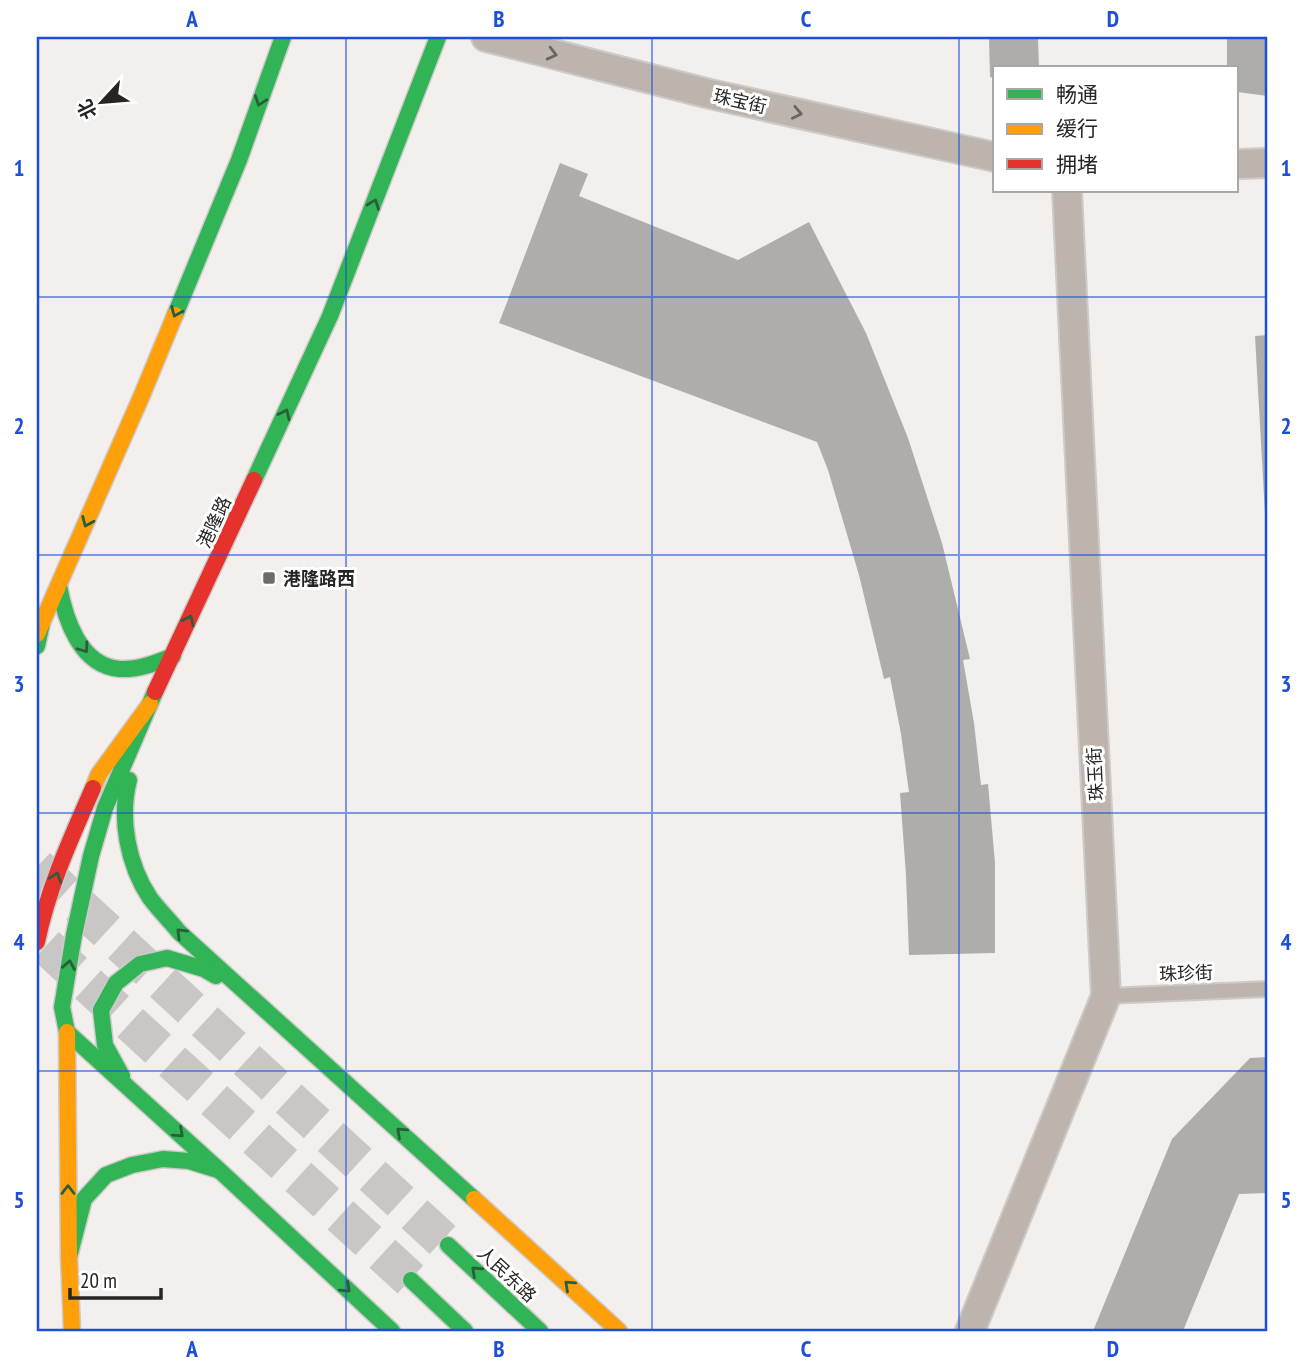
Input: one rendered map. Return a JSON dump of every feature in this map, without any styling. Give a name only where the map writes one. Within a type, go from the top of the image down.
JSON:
[{"type":"main road","points":[[37,646],[39,628],[142,395],[239,160],[283,37]]},
{"type":"main road","name":"港隆路","points":[[72,1331],[68,1257],[67,1032],[62,1007],[91,856],[105,808],[150,704],[330,316],[438,37]]},
{"type":"main road","points":[[59,586],[67,621],[94,662],[110,668],[127,669],[150,666],[173,656]]},
{"type":"main road","points":[[37,942],[68,844],[99,774],[150,704]]},
{"type":"main road","points":[[150,704],[126,792],[126,828],[132,861],[150,897],[179,932],[619,1331]]},
{"type":"main road","points":[[129,1087],[105,1045],[101,1010],[116,984],[140,964],[167,958],[204,969],[250,995]]},
{"type":"main road","points":[[67,1032],[392,1331]]},
{"type":"main road","points":[[68,1257],[84,1199],[106,1175],[163,1159],[189,1161],[219,1170]]},
{"type":"main road","name":"人民东路","points":[[448,1245],[540,1331]]},
{"type":"main road","points":[[411,1280],[465,1331]]},
{"type":"street","name":"珠宝街","points":[[486,37],[710,94],[993,157]]},
{"type":"street","points":[[1238,164],[1268,163]]},
{"type":"street","name":"珠玉街","points":[[970,1331],[1106,996],[1068,192]]},
{"type":"lane","name":"珠珍街","points":[[1106,996],[1268,989]]},
{"type":"building","points":[[989,37],[1038,37],[1039,66],[993,66],[993,78],[990,77]]},
{"type":"building","points":[[1227,37],[1268,37],[1268,96],[1238,92],[1238,66],[1227,66]]},
{"type":"building","points":[[560,163],[588,174],[579,196],[738,260],[809,222],[866,333],[908,438],[942,543],[970,659],[963,660],[981,785],[988,784],[995,863],[995,953],[909,955],[900,793],[909,792],[901,734],[890,677],[884,679],[859,575],[817,442],[499,323]]},
{"type":"building","points":[[1268,335],[1268,532],[1266,532],[1255,336]]},
{"type":"building","points":[[1268,1057],[1268,1193],[1239,1194],[1183,1331],[1093,1331],[1172,1139],[1250,1058]]},
{"type":"tunnel","points":[[37,867],[448,1245]]},
{"type":"tunnel","points":[[46,946],[411,1280]]},
{"type":"traffic: fast","points":[[175,315],[239,160],[283,37]]},
{"type":"traffic: fast","points":[[254,480],[330,316],[438,37]]},
{"type":"traffic: fast","points":[[59,586],[70,626],[94,659],[106,666],[127,669],[173,656]]},
{"type":"traffic: fast","points":[[37,646],[42,623]]},
{"type":"traffic: fast","points":[[155,692],[105,808],[91,856],[62,1007],[67,1032],[392,1331]]},
{"type":"traffic: fast","points":[[129,780],[125,810],[127,841],[136,871],[153,902],[179,932],[474,1199]]},
{"type":"traffic: fast","points":[[122,1076],[105,1045],[101,1010],[116,983],[140,964],[167,958],[204,969],[216,976]]},
{"type":"traffic: fast","points":[[69,1257],[84,1199],[106,1175],[132,1165],[163,1159],[189,1161],[218,1170]]},
{"type":"traffic: fast","points":[[448,1245],[540,1331]]},
{"type":"traffic: fast","points":[[411,1280],[465,1331]]},
{"type":"traffic: slow","points":[[37,634],[175,315]]},
{"type":"traffic: slow","points":[[93,788],[99,774],[150,704]]},
{"type":"traffic: slow","points":[[67,1032],[72,1331]]},
{"type":"traffic: slow","points":[[474,1199],[619,1331]]},
{"type":"traffic: jam","points":[[155,692],[254,480]]},
{"type":"traffic: jam","points":[[37,942],[54,883],[93,788]]},
{"type":"place","name":"港隆路西","points":[[269,578]]}]
